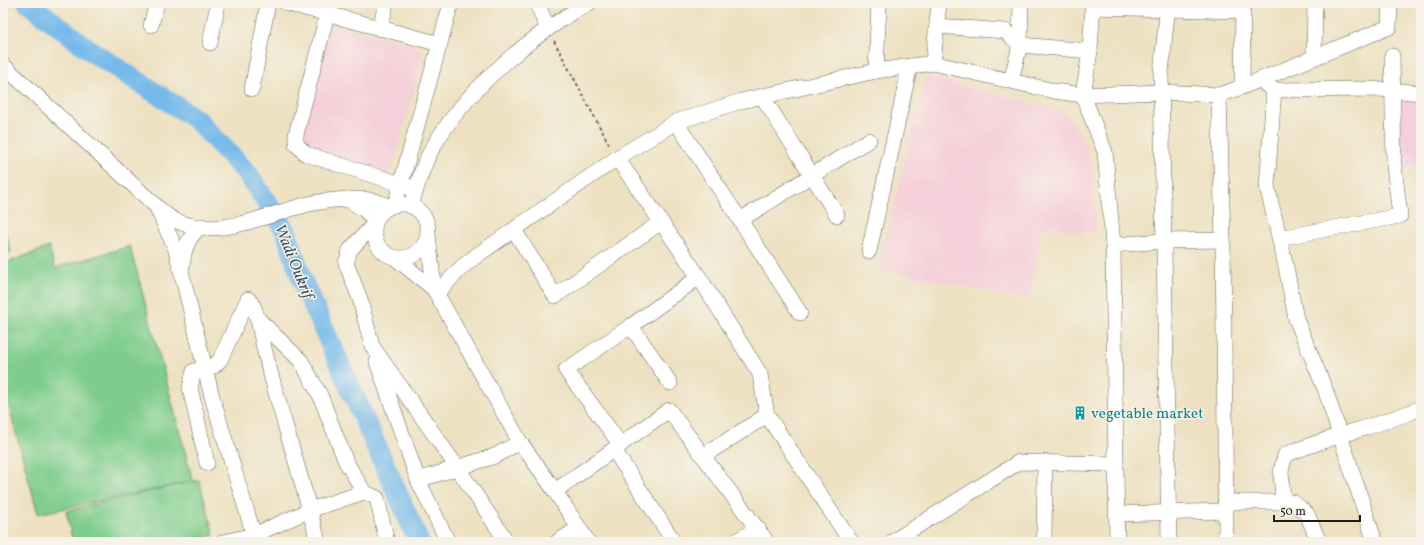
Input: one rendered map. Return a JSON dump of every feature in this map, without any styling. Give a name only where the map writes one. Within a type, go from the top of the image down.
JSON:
[{"type":"street","points":[[151,25],[157,3]]},
{"type":"street","points":[[210,43],[218,3]]},
{"type":"street","points":[[252,89],[268,3]]},
{"type":"street","points":[[286,3],[329,9],[380,29],[440,44]]},
{"type":"street","points":[[380,29],[386,3]]},
{"type":"street","points":[[448,542],[418,480],[372,346],[358,293],[346,263],[347,254],[350,250],[375,223],[383,210],[392,206],[401,184],[451,3]]},
{"type":"street","points":[[537,3],[548,29]]},
{"type":"street","points":[[411,206],[431,150],[465,102],[519,50],[567,16],[589,3]]},
{"type":"street","points":[[876,71],[879,3]]},
{"type":"street","points":[[933,63],[939,3]]},
{"type":"street","points":[[1011,81],[1020,45],[1021,3]]},
{"type":"street","points":[[1314,58],[1315,3]]},
{"type":"street","points":[[435,291],[463,266],[616,158],[676,122],[762,96],[876,71],[933,63],[1054,91],[1083,95],[1162,92],[1219,95],[1258,81],[1388,27],[1390,3]]},
{"type":"street","points":[[1117,542],[1113,245],[1105,152],[1083,95],[1090,51],[1093,5],[1243,7],[1242,87]]},
{"type":"street","points":[[1168,6],[1161,74],[1169,542]]},
{"type":"street","points":[[329,9],[296,135],[296,144],[306,154],[416,189]]},
{"type":"street","points":[[937,26],[1005,31],[1020,45],[1090,51]]},
{"type":"street","points":[[1279,238],[1400,216],[1394,166],[1391,90],[1392,56]]},
{"type":"street","points":[[3,65],[157,207],[173,219],[186,224],[202,226],[237,226],[319,202],[347,199],[368,199],[392,206],[411,206],[417,209],[426,220],[435,291]]},
{"type":"street","points":[[869,251],[910,66]]},
{"type":"street","points":[[1258,81],[1274,90],[1380,89],[1421,93]]},
{"type":"street","points":[[1274,90],[1267,186],[1296,319],[1326,389],[1375,542]]},
{"type":"street","points":[[1219,95],[1223,240],[1224,542]]},
{"type":"street","points":[[762,96],[837,215]]},
{"type":"street","points":[[676,122],[800,313]]},
{"type":"street","points":[[740,220],[869,140]]},
{"type":"street","points":[[616,158],[699,277],[760,374],[767,415],[851,542]]},
{"type":"street","points":[[347,199],[365,210],[375,223],[375,241],[382,251]]},
{"type":"street","points":[[157,207],[171,236],[212,397],[255,538]]},
{"type":"street","points":[[514,230],[555,296],[661,222]]},
{"type":"street","points":[[181,271],[184,252],[189,239],[202,226]]},
{"type":"street","points":[[396,258],[410,257],[417,253],[426,241],[428,234]]},
{"type":"street","points":[[1113,245],[1163,241],[1223,240]]},
{"type":"street","points":[[350,250],[366,249],[382,251],[396,258],[435,291],[520,442],[555,491],[588,542]]},
{"type":"street","points":[[674,542],[617,448],[566,370],[699,277]]},
{"type":"street","points":[[207,463],[190,388],[194,372],[214,366],[220,360],[248,299],[252,302],[257,318],[268,363],[318,542]]},
{"type":"street","points":[[257,318],[301,361],[320,396],[346,462],[364,492],[377,498],[387,542]]},
{"type":"street","points":[[631,326],[670,383]]},
{"type":"street","points":[[372,346],[457,467],[507,542]]},
{"type":"street","points":[[1283,502],[1281,471],[1285,455],[1318,441],[1340,436],[1421,408]]},
{"type":"street","points":[[555,491],[670,410],[767,542]]},
{"type":"street","points":[[703,456],[767,415]]},
{"type":"street","points":[[418,480],[457,467],[468,466],[495,456],[520,442]]},
{"type":"street","points":[[892,542],[1019,462],[1116,464]]},
{"type":"street","points":[[1044,542],[1045,463]]},
{"type":"street","points":[[224,542],[255,538],[310,510],[364,492]]},
{"type":"street","points":[[1116,514],[1169,512],[1293,502],[1307,514],[1319,542]]},
{"type":"street","points":[[557,542],[579,528]]},
{"type":"street","points":[[735,542],[758,528]]},
{"type":"path","points":[[548,29],[616,158]]},
{"type":"shaded area","points":[[331,24],[408,43],[424,53],[390,176],[295,147]]},
{"type":"shaded area","points":[[926,76],[1064,111],[1085,144],[1094,174],[1096,234],[1044,226],[1028,301],[878,268]]},
{"type":"shaded area","points":[[1398,98],[1421,101],[1421,166],[1400,169]]},
{"type":"green space","points":[[3,223],[11,252],[3,254]]},
{"type":"green space","points":[[130,246],[193,481],[199,480],[214,535],[185,542],[73,542],[66,511],[189,482],[38,514],[3,385],[3,264],[49,247],[55,268]]},
{"type":"waterway","name":"Wadi Oukrif","points":[[28,3],[94,53],[196,119],[248,174],[286,231],[302,280],[419,542]]},
{"type":"place","name":"vegetable market","points":[[1080,413]]}]
